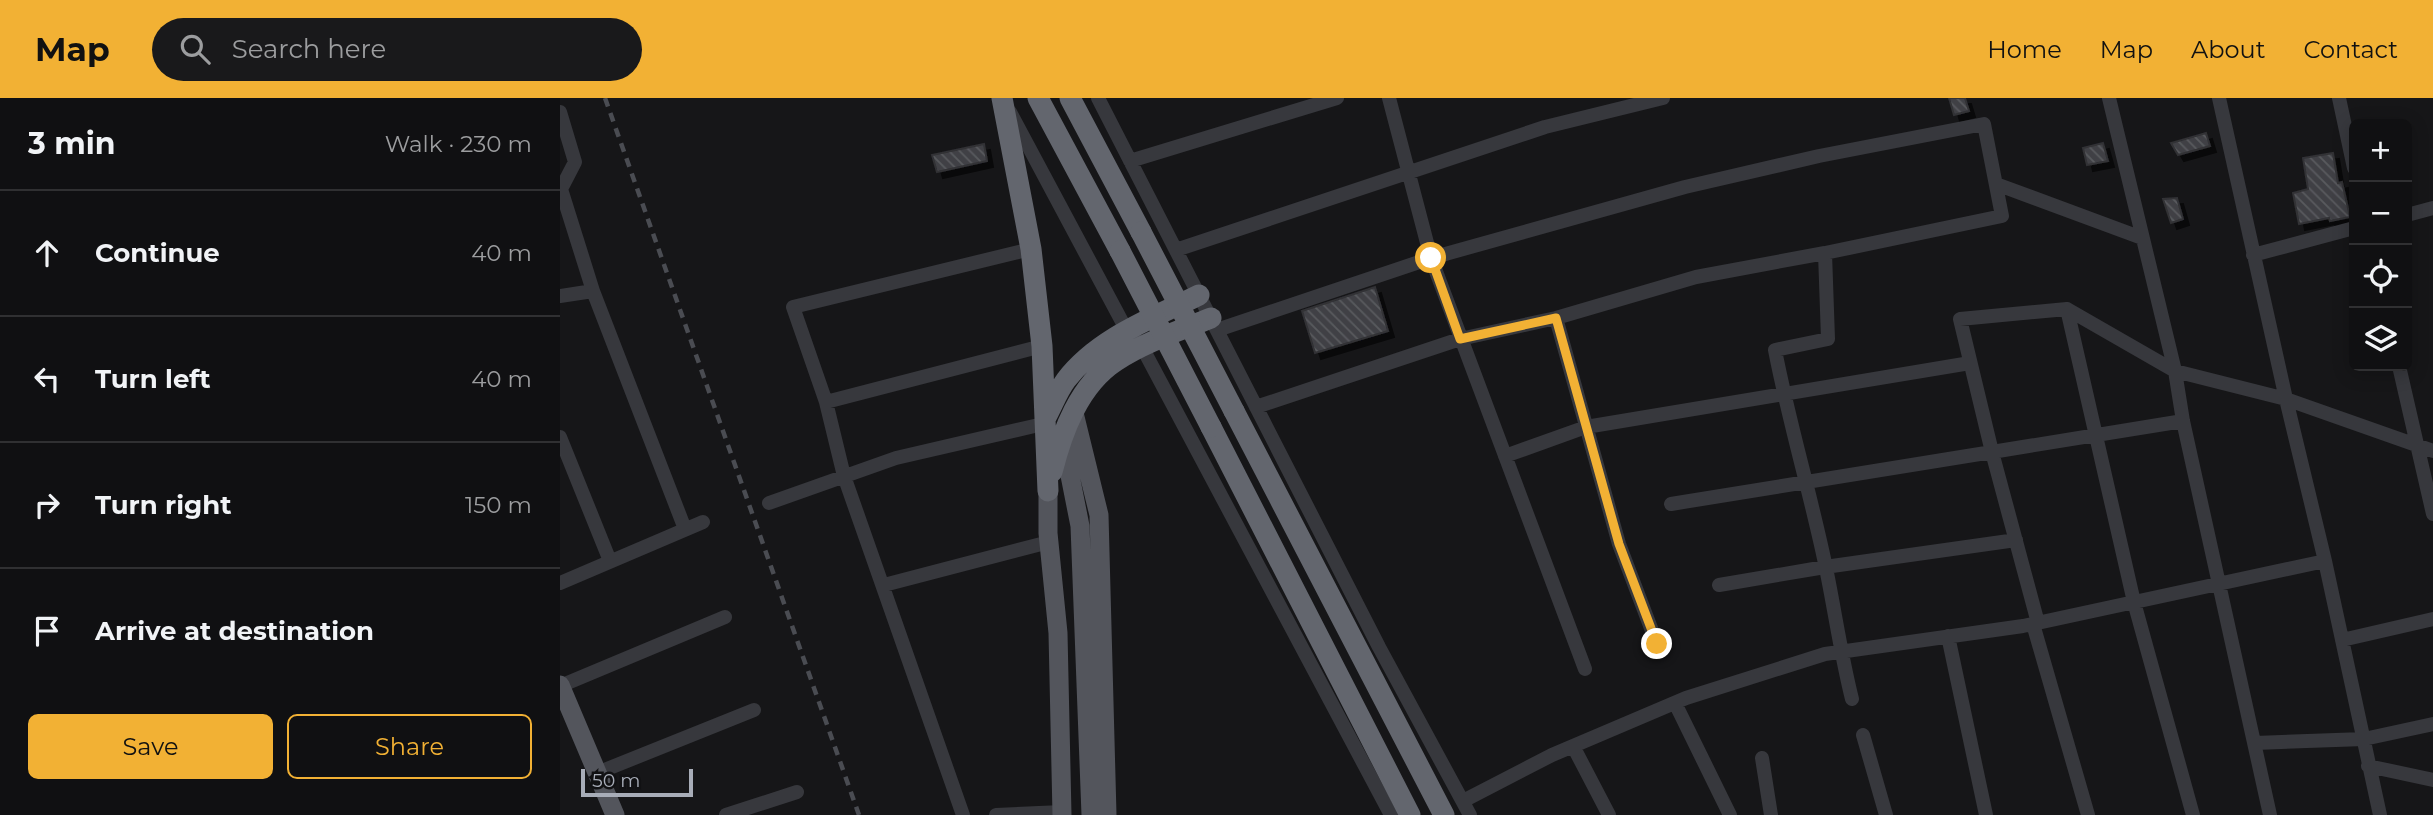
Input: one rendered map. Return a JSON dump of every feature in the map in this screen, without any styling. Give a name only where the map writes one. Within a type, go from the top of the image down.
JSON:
[{"type":"highway","points":[[1003,98],[1031,249],[1053,429]]},
{"type":"highway","points":[[1038,98],[1120,251],[1410,815]]},
{"type":"highway","points":[[1070,98],[1444,815]]},
{"type":"highway","points":[[1048,491],[1053,429],[1064,383],[1079,364],[1101,346],[1199,295]]},
{"type":"highway","points":[[1053,429],[1073,413],[1086,390],[1114,362],[1142,347],[1214,324]]},
{"type":"main road","points":[[1073,413],[1099,515],[1107,815]]},
{"type":"main road","points":[[1053,429],[1080,526],[1091,815]]},
{"type":"main road","points":[[1048,491],[1049,542],[1058,632],[1062,813]]},
{"type":"main road","points":[[560,685],[615,815]]},
{"type":"street","points":[[1003,98],[1127,331],[1142,347],[1391,815]]},
{"type":"street","points":[[1098,98],[1379,647],[1470,815]]},
{"type":"street","points":[[1130,161],[1337,98]]},
{"type":"street","points":[[1390,98],[1431,258],[1585,669]]},
{"type":"street","points":[[1176,250],[1545,127],[1663,98]]},
{"type":"street","points":[[2109,98],[2175,370],[2183,421],[2270,815]]},
{"type":"street","points":[[2219,98],[2380,815]]},
{"type":"street","points":[[2339,98],[2349,145]]},
{"type":"street","points":[[560,112],[575,162],[561,189],[593,291],[685,529]]},
{"type":"street","points":[[1214,324],[1431,258],[1685,187],[1819,156],[1984,124],[2002,216],[1696,277],[1556,318],[1460,339],[1256,407]]},
{"type":"street","points":[[1996,184],[2142,238]]},
{"type":"street","points":[[2412,214],[2433,208]]},
{"type":"street","points":[[2253,255],[2349,229]]},
{"type":"street","points":[[963,815],[844,476],[826,402],[793,307],[1031,249]]},
{"type":"street","points":[[1825,253],[1828,339],[1775,350],[1783,394],[1825,566],[1852,699]]},
{"type":"street","points":[[560,296],[593,291]]},
{"type":"street","points":[[2067,309],[2134,602],[2193,815]]},
{"type":"street","points":[[2088,815],[2036,623],[1960,319],[2067,309],[2175,370],[2286,400],[2433,451]]},
{"type":"street","points":[[1556,318],[1619,544],[1657,644]]},
{"type":"street","points":[[826,402],[1042,346]]},
{"type":"street","points":[[1505,456],[1587,427],[1970,363]]},
{"type":"street","points":[[2400,371],[2433,514]]},
{"type":"street","points":[[1671,504],[2183,421]]},
{"type":"street","points":[[769,503],[896,458],[1053,429]]},
{"type":"street","points":[[560,437],[610,561]]},
{"type":"street","points":[[560,583],[703,522]]},
{"type":"street","points":[[1719,585],[1825,566],[2016,540]]},
{"type":"street","points":[[884,585],[1049,542]]},
{"type":"street","points":[[1463,801],[1573,746],[1675,702],[1825,654],[2036,623],[2325,561]]},
{"type":"street","points":[[560,685],[725,617]]},
{"type":"street","points":[[2342,640],[2433,619]]},
{"type":"street","points":[[1948,636],[1986,815]]},
{"type":"street","points":[[1675,702],[1730,815]]},
{"type":"street","points":[[597,773],[754,710]]},
{"type":"street","points":[[2255,743],[2364,739],[2433,724]]},
{"type":"street","points":[[1863,735],[1886,815]]},
{"type":"street","points":[[1573,746],[1609,815]]},
{"type":"street","points":[[1762,758],[1771,815]]},
{"type":"street","points":[[2368,766],[2433,780]]},
{"type":"street","points":[[726,815],[797,792]]},
{"type":"street","points":[[996,815],[1062,813]]},
{"type":"building","points":[[1949,98],[1965,98],[1969,111],[1954,115]]},
{"type":"building","points":[[2206,133],[2210,146],[2178,155],[2171,143]]},
{"type":"building","points":[[2103,143],[2108,161],[2087,165],[2083,148]]},
{"type":"building","points":[[984,144],[987,161],[937,172],[932,155]]},
{"type":"building","points":[[2333,153],[2338,183],[2342,182],[2349,217],[2299,224],[2293,193],[2308,189],[2303,158]]},
{"type":"building","points":[[2177,198],[2183,219],[2171,223],[2163,199]]},
{"type":"building","points":[[1375,287],[1388,331],[1315,353],[1302,311]]},
{"type":"railway","points":[[605,98],[859,815]]},
{"type":"route","points":[[1431,258],[1460,339],[1556,318],[1619,544],[1657,644]]}]
